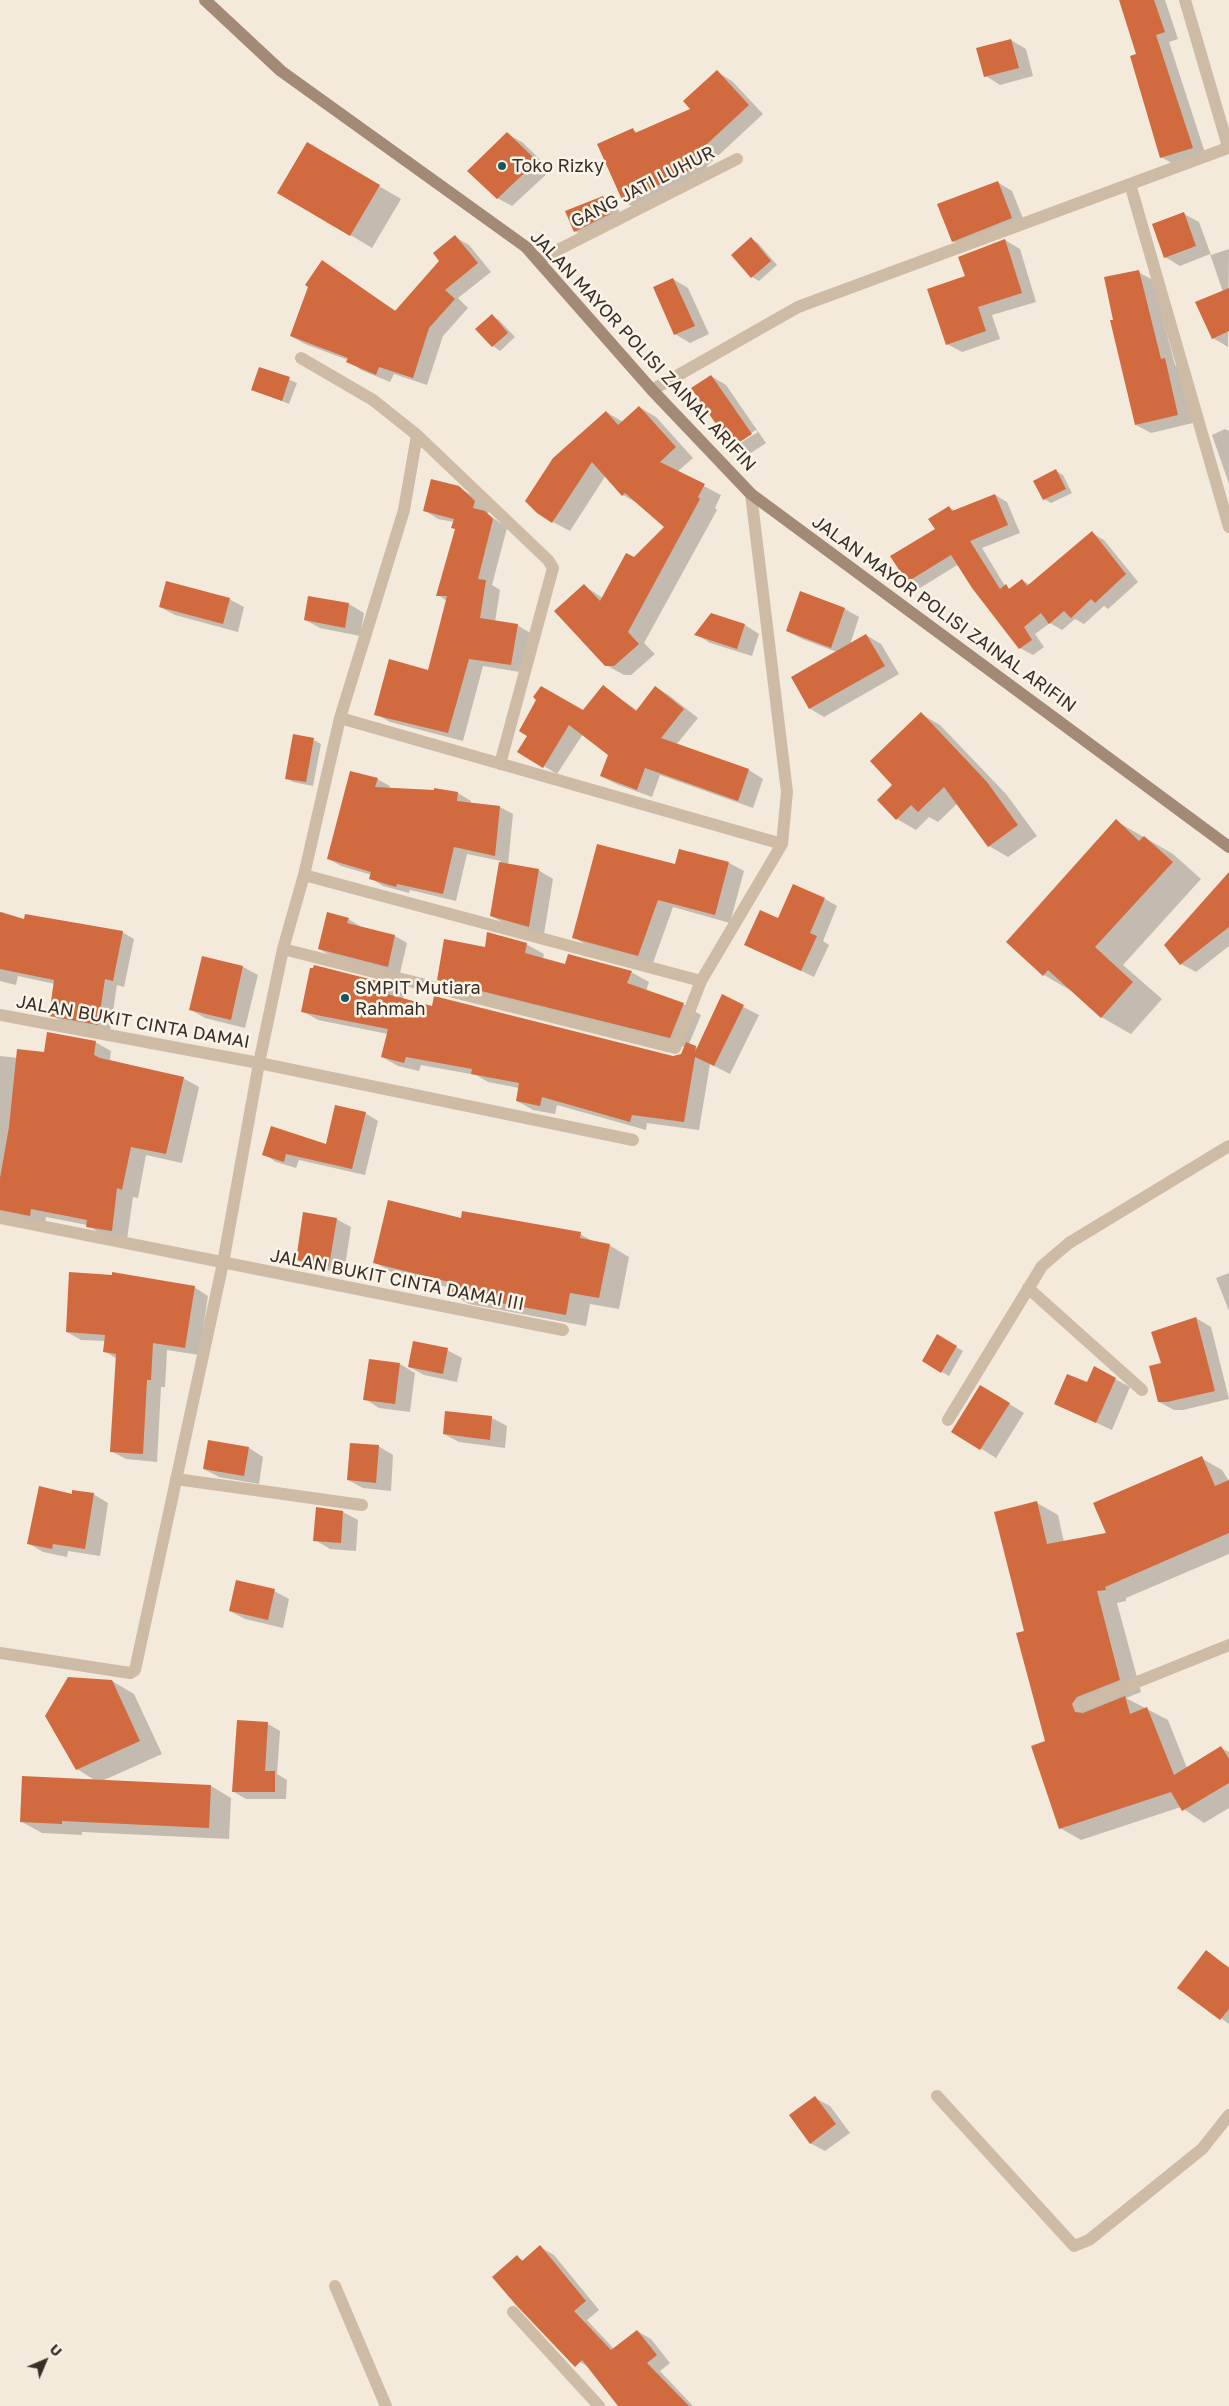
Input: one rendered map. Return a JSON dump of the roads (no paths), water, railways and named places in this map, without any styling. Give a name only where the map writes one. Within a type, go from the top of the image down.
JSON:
[{"type":"main road","name":"JALAN MAYOR POLISI ZAINAL ARIFIN","points":[[205,0],[281,71],[526,246],[652,390],[752,494],[1228,844]]},
{"type":"street","points":[[652,390],[798,307],[1223,150],[1228,145],[1185,0]]},
{"type":"street","name":"GANG JATI LUHUR","points":[[538,260],[737,160]]},
{"type":"street","points":[[1130,184],[1229,527]]},
{"type":"street","points":[[300,358],[373,400],[417,435],[551,563],[553,568],[500,764]]},
{"type":"street","points":[[0,1652],[130,1673],[134,1672],[223,1263],[259,1063],[283,949],[304,875],[340,718],[404,510],[417,435]]},
{"type":"street","points":[[283,949],[673,1048],[676,1047],[701,980],[782,844],[787,792],[752,494]]},
{"type":"street","points":[[340,718],[782,844]]},
{"type":"street","points":[[304,875],[701,980]]},
{"type":"street","name":"JALAN BUKIT CINTA DAMAI","points":[[0,1015],[259,1063],[633,1140]]},
{"type":"street","points":[[948,1420],[1042,1266],[1069,1244],[1229,1146]]},
{"type":"street","name":"JALAN BUKIT CINTA DAMAI III","points":[[0,1218],[564,1330]]},
{"type":"street","points":[[1028,1288],[1142,1390]]},
{"type":"street","points":[[176,1479],[362,1505]]},
{"type":"street","points":[[1080,1705],[1229,1645]]},
{"type":"street","points":[[937,2096],[1074,2246],[1089,2240],[1202,2149],[1229,2115]]},
{"type":"street","points":[[336,2286],[386,2406]]},
{"type":"street","points":[[512,2312],[599,2406]]},
{"type":"place","name":"Toko Rizky","points":[[502,166]]},
{"type":"place","name":"SMPIT Mutiara Rahmah","points":[[345,998]]}]
